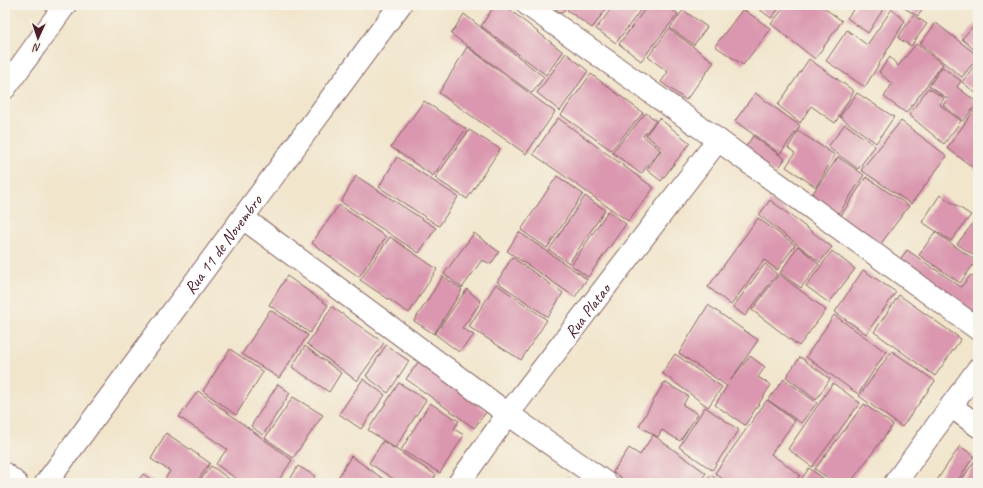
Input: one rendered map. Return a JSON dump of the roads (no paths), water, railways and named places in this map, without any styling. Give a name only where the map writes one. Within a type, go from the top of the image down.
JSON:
[{"type":"street","points":[[5,88],[65,5]]},
{"type":"street","name":"Rua 11 de Novembro","points":[[46,483],[400,5]]},
{"type":"street","points":[[528,5],[718,140],[978,329]]},
{"type":"street","name":"Rua Platao","points":[[460,483],[508,414],[718,140]]},
{"type":"street","points":[[243,218],[508,414],[606,483]]},
{"type":"street","points":[[895,483],[978,369]]},
{"type":"street","points":[[951,406],[978,426]]},
{"type":"street","points":[[5,474],[16,483]]}]
